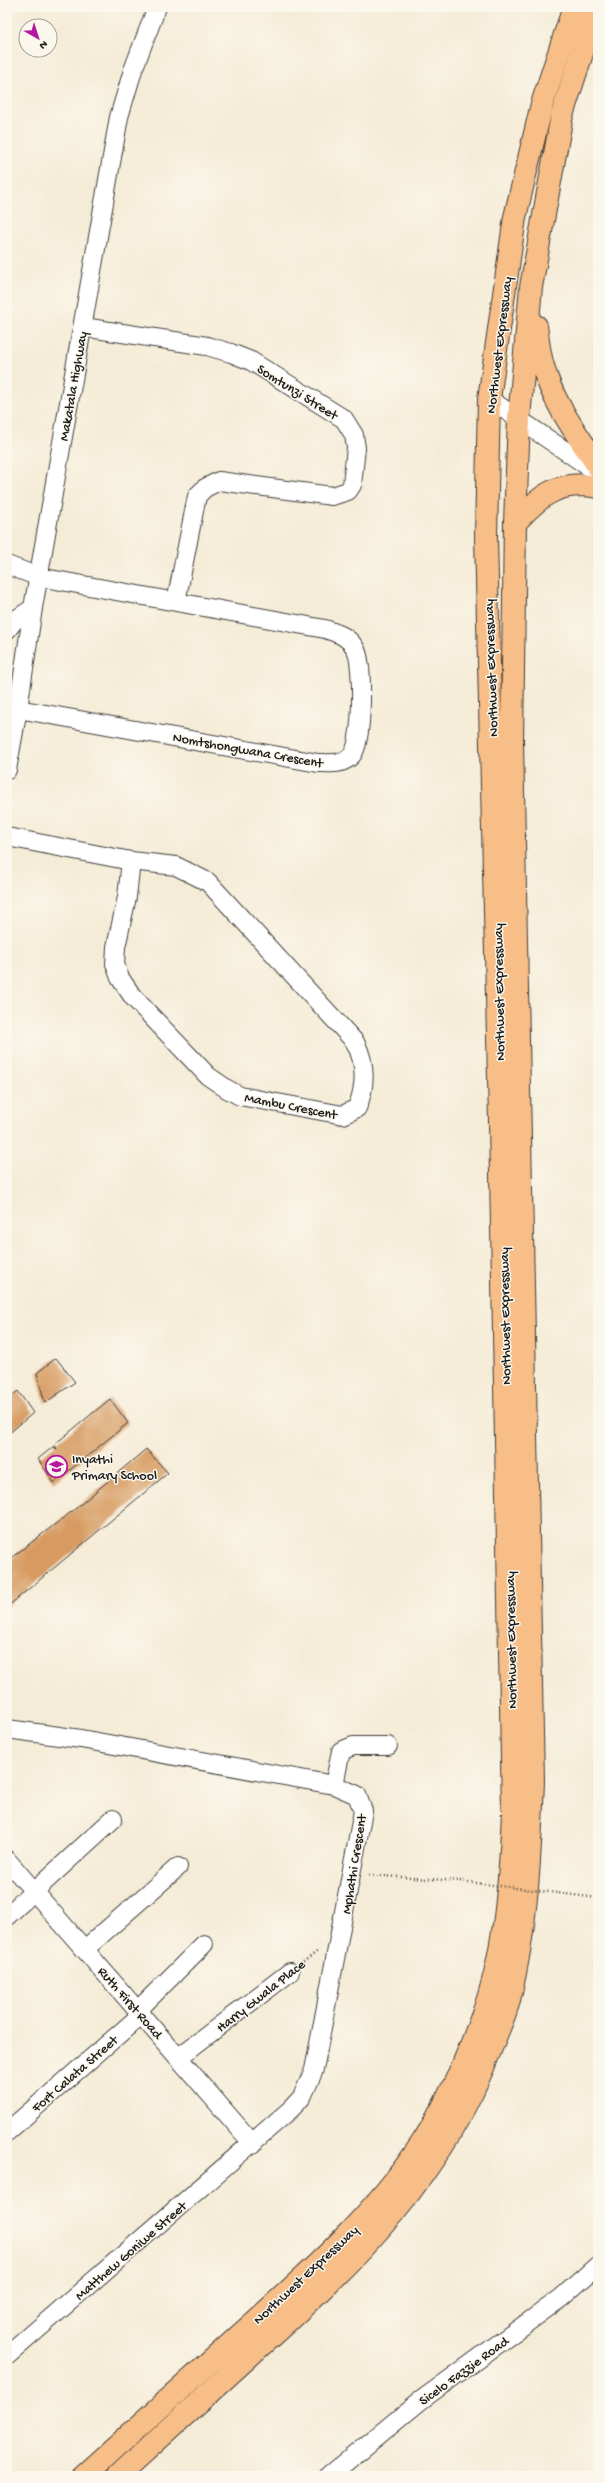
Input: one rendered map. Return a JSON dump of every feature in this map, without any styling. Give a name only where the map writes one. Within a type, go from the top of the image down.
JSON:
[{"type":"main road","name":"Northwest Expressway","points":[[84,2476],[337,2248],[379,2201],[420,2146],[457,2079],[485,2006],[500,1946],[510,1876],[512,1812],[500,1121],[486,537],[489,399],[515,218],[542,104],[574,7]]},
{"type":"main road","name":"Northwest Expressway","points":[[118,2476],[356,2257],[408,2196],[456,2126],[483,2070],[509,2002],[523,1937],[529,1862],[532,1781],[512,742],[515,523],[519,418],[531,287],[562,115],[597,7]]},
{"type":"main road","points":[[531,287],[542,365],[549,385],[559,406],[598,466]]},
{"type":"main road","points":[[515,523],[545,494],[573,485],[598,487]]},
{"type":"street","name":"Makatala Highway","points":[[7,770],[33,608],[119,117],[135,64],[157,7]]},
{"type":"street","name":"Somtunzi Street","points":[[83,327],[207,346],[238,355],[251,361],[344,419],[354,435],[356,448],[352,485],[348,491],[341,495],[332,496],[219,481],[204,488],[196,496],[176,602]]},
{"type":"street","points":[[489,399],[598,473]]},
{"type":"street","name":"Nomtshongwana Crescent","points":[[7,565],[39,577],[325,629],[341,635],[349,641],[356,649],[360,663],[359,738],[352,755],[344,761],[335,763],[318,763],[18,709]]},
{"type":"street","points":[[7,630],[15,620],[33,608]]},
{"type":"street","name":"Mambu Crescent","points":[[7,837],[131,861],[176,866],[208,882],[222,894],[355,1042],[360,1052],[364,1069],[357,1108],[343,1115],[261,1100],[234,1092],[208,1076],[133,997],[120,978],[115,964],[116,947],[127,897],[131,861]]},
{"type":"street","name":"Mphathi Crescent","points":[[7,1729],[81,1739],[334,1785],[350,1791],[361,1803],[363,1811],[353,1874],[314,2070],[302,2097],[253,2144]]},
{"type":"street","points":[[334,1785],[342,1752],[353,1746],[388,1746]]},
{"type":"street","points":[[7,1916],[113,1819]]},
{"type":"street","name":"Ruth First Road","points":[[7,1860],[253,2144]]},
{"type":"street","points":[[85,1949],[178,1867]]},
{"type":"street","name":"Fort Calata Street","points":[[7,2132],[140,2012],[204,1944]]},
{"type":"street","name":"Harry Gwala Place","points":[[179,2058],[290,1972]]},
{"type":"street","name":"Matthew Goniwe Street","points":[[7,2356],[253,2144]]},
{"type":"street","name":"Sicelo Fazzie Road","points":[[329,2476],[420,2401],[561,2298],[598,2265]]},
{"type":"path","points":[[353,1874],[460,1881],[598,1898]]},
{"type":"path","name":"Harry Gwala Place","points":[[290,1972],[342,1933]]},
{"type":"building","points":[[56,1358],[75,1382],[45,1403],[37,1373]]},
{"type":"building","points":[[18,1391],[33,1413],[7,1435],[7,1400]]},
{"type":"building","points":[[110,1399],[128,1423],[54,1483],[38,1459],[54,1446],[57,1450],[55,1444]]},
{"type":"building","name":"Inyathi Primary School","points":[[146,1449],[168,1473],[7,1607],[7,1561],[75,1509]]},
{"type":"place","name":"Inyathi Primary School","points":[[56,1466]]}]
